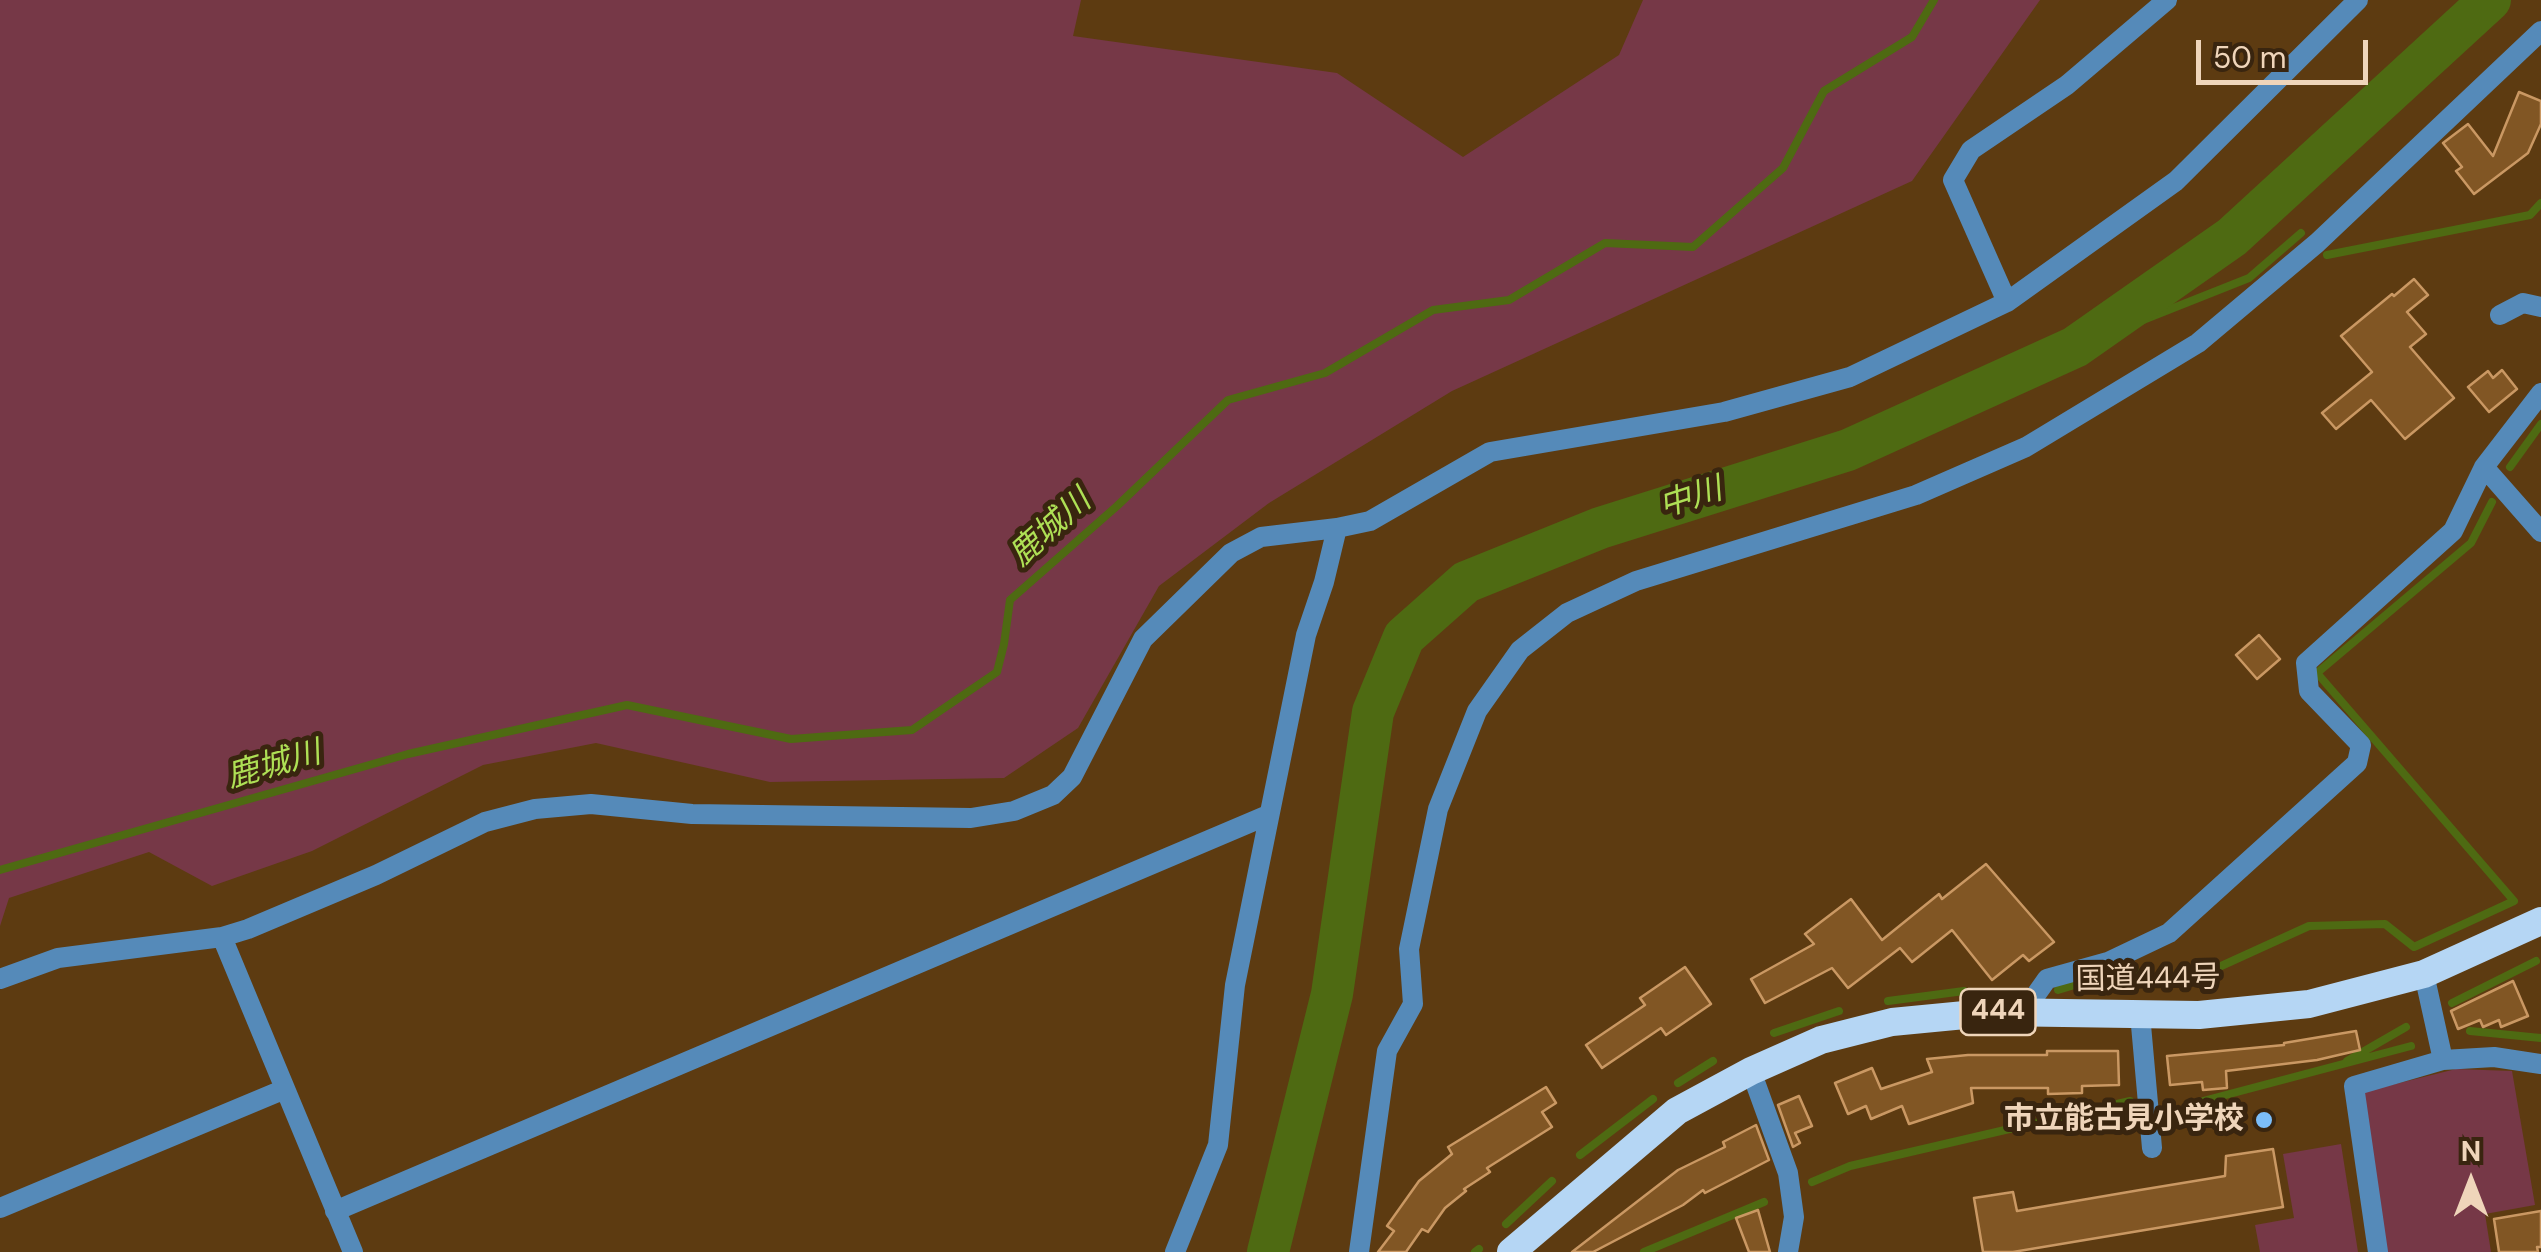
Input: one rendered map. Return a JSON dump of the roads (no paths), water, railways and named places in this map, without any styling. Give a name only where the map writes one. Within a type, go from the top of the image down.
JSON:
[{"type":"highway","name":"国道444号","points":[[1512,1252],[1677,1111],[1751,1071],[1821,1040],[1892,1022],[2023,1013],[2199,1015],[2309,1004],[2424,974],[2541,921]]},
{"type":"street","points":[[2006,302],[1953,180],[1971,150],[2067,85],[2167,0]]},
{"type":"street","points":[[0,979],[58,958],[248,929],[485,822],[535,810],[591,804],[692,814],[971,818],[1014,812],[1053,795],[1072,776],[1143,639],[1231,554],[1261,537],[1370,521],[1490,452],[1724,412],[1850,377],[2006,302],[2176,181],[2358,0]]},
{"type":"street","points":[[1360,1252],[1387,1052],[1413,1004],[1409,949],[1438,809],[1477,711],[1520,650],[1567,613],[1636,581],[1916,495],[2026,448],[2198,342],[2317,243],[2541,32]]},
{"type":"street","points":[[2500,315],[2523,303],[2541,307]]},
{"type":"street","points":[[2023,1013],[2047,979],[2108,962],[2169,933],[2357,763],[2361,745],[2309,691],[2306,663],[2453,531],[2484,467],[2541,393]]},
{"type":"street","points":[[2484,467],[2541,532]]},
{"type":"street","points":[[1175,1252],[1218,1145],[1235,985],[1306,635],[1337,528]]},
{"type":"street","points":[[335,1210],[1268,815]]},
{"type":"street","points":[[222,936],[353,1252]]},
{"type":"street","points":[[2424,974],[2444,1060]]},
{"type":"street","points":[[2140,1014],[2152,1148]]},
{"type":"street","points":[[2378,1252],[2354,1086],[2444,1060],[2494,1057],[2541,1064]]},
{"type":"street","points":[[1751,1071],[1788,1173],[1794,1217],[1788,1252]]},
{"type":"street","points":[[0,1208],[285,1089]]},
{"type":"waterway","name":"鹿城川","points":[[0,870],[408,754],[627,705],[791,739],[912,730],[997,672],[1010,600],[1117,506],[1228,400],[1325,373],[1433,310],[1509,300],[1605,243],[1693,247],[1783,168],[1824,91],[1912,37],[1934,0]]},
{"type":"waterway","name":"中川","points":[[1268,1252],[1332,994],[1373,712],[1404,637],[1466,582],[1600,528],[1848,450],[2075,347],[2232,237],[2490,0]]},
{"type":"waterway","points":[[2327,255],[2530,215],[2541,203]]},
{"type":"waterway","points":[[2075,347],[2249,278],[2301,233]]},
{"type":"waterway","points":[[2510,467],[2541,424]]},
{"type":"waterway","points":[[2058,990],[2134,967],[2140,982],[2186,982],[2309,926],[2385,924],[2414,947],[2514,901],[2317,673],[2471,543],[2492,502]]},
{"type":"waterway","points":[[2452,1003],[2536,961]]},
{"type":"waterway","points":[[1888,1001],[1964,991]]},
{"type":"waterway","points":[[1774,1033],[1839,1011]]},
{"type":"waterway","points":[[2347,1061],[2406,1027]]},
{"type":"waterway","points":[[2470,1031],[2541,1038]]},
{"type":"waterway","points":[[2203,1101],[2411,1046]]},
{"type":"waterway","points":[[1678,1083],[1713,1061]]},
{"type":"waterway","points":[[1580,1155],[1653,1099]]},
{"type":"waterway","points":[[1812,1182],[1850,1166],[2130,1101]]},
{"type":"waterway","points":[[1506,1224],[1552,1181]]},
{"type":"waterway","points":[[1644,1252],[1764,1202]]},
{"type":"waterway","points":[[1475,1252],[1479,1249]]},
{"type":"place","name":"市立能古見小学校","points":[[2264,1120]]}]
